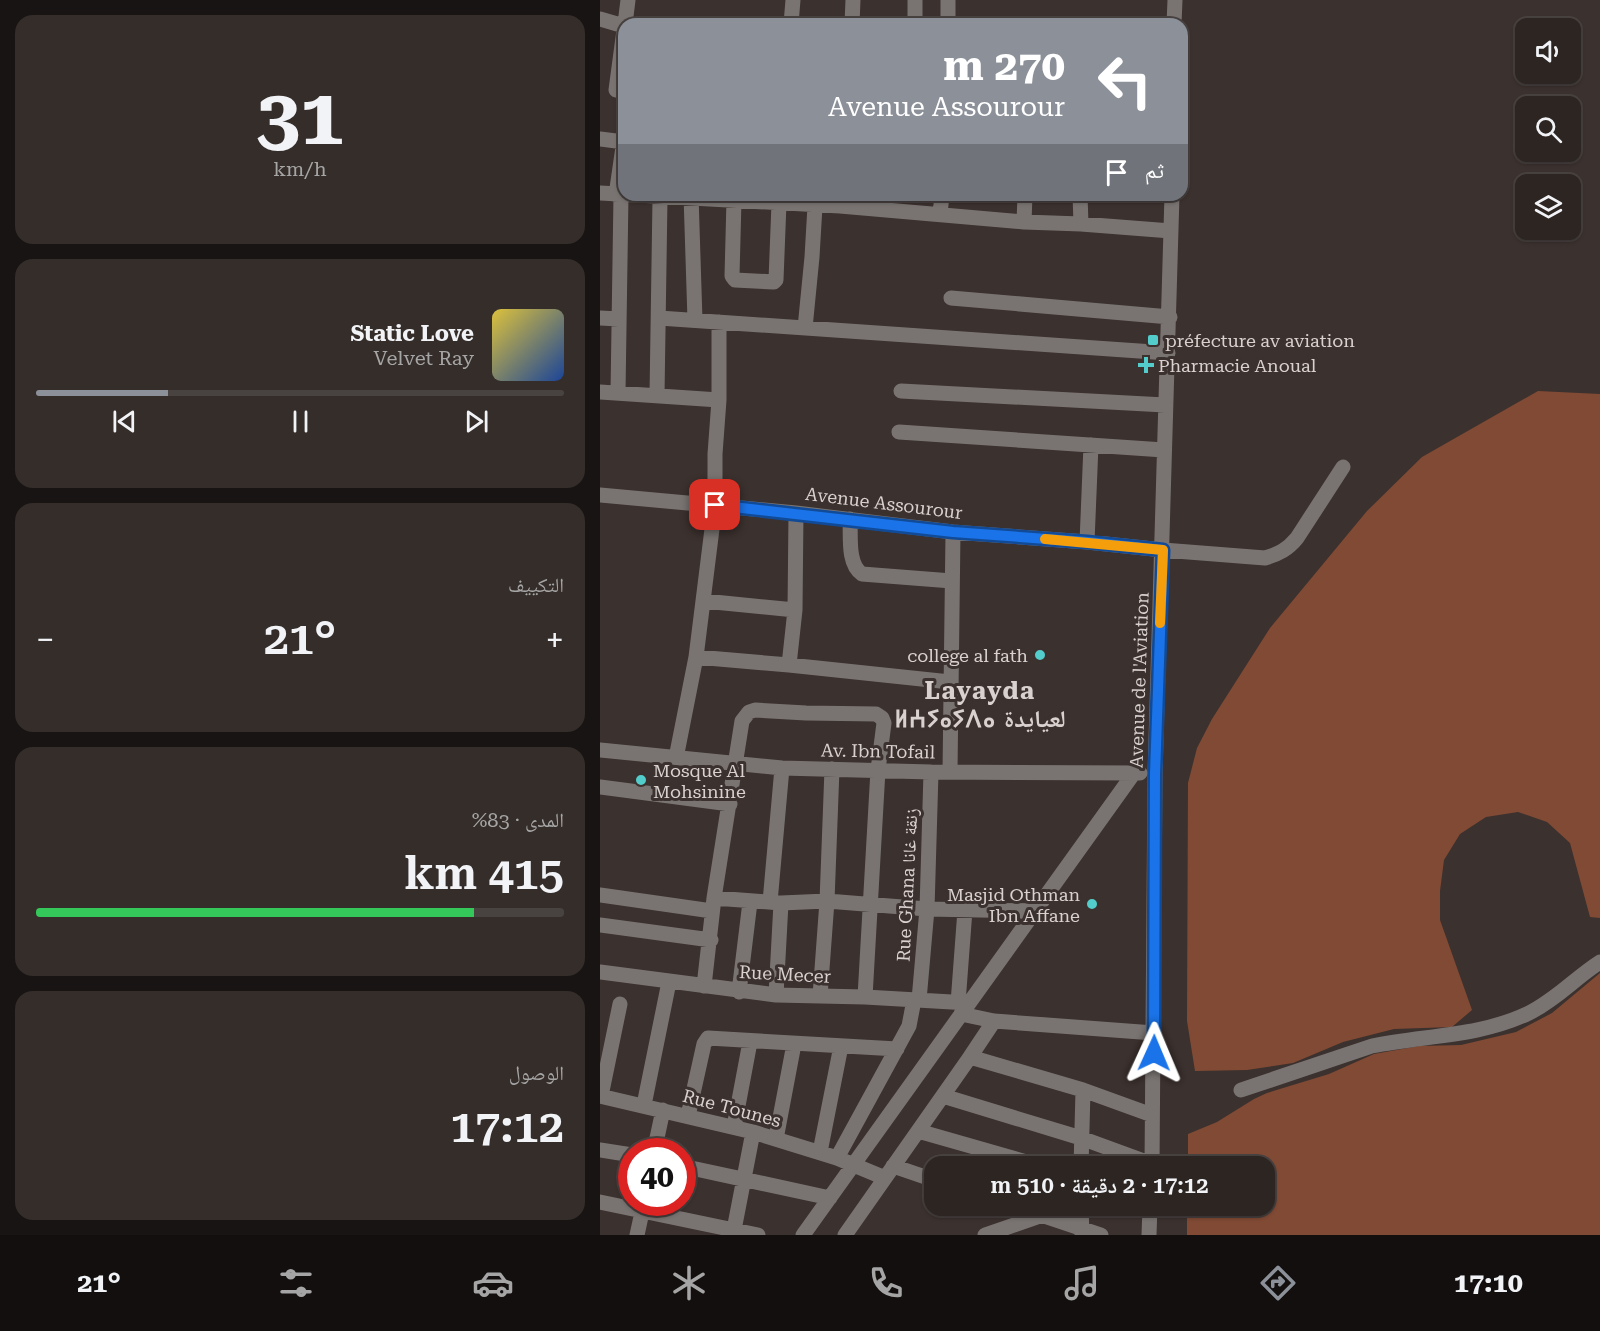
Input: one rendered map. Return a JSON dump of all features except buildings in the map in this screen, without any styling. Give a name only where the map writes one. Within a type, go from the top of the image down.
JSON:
[{"type":"street","points":[[625,18],[628,0]]},
{"type":"street","points":[[792,18],[793,0]]},
{"type":"street","points":[[852,18],[853,0]]},
{"type":"street","points":[[915,0],[915,18]]},
{"type":"street","points":[[948,0],[948,18]]},
{"type":"street","points":[[1174,18],[1175,0]]},
{"type":"street","points":[[600,19],[618,25]]},
{"type":"street","points":[[600,89],[618,91]]},
{"type":"street","points":[[600,139],[618,140]]},
{"type":"street","points":[[618,168],[612,194],[619,319],[618,393]]},
{"type":"street","points":[[657,396],[660,201]]},
{"type":"street","points":[[691,201],[695,320]]},
{"type":"street","points":[[735,201],[732,276],[735,280],[774,282],[782,201]]},
{"type":"street","points":[[788,201],[815,206],[1171,231]]},
{"type":"street","points":[[940,214],[941,201]]},
{"type":"street","points":[[1024,222],[1025,201]]},
{"type":"street","points":[[1080,201],[1081,224]]},
{"type":"street","name":"Avenue de l'Aviation","points":[[1152,1156],[1155,774],[1172,201]]},
{"type":"street","points":[[805,328],[815,206]]},
{"type":"street","points":[[951,298],[1170,317]]},
{"type":"street","points":[[600,318],[619,319]]},
{"type":"street","points":[[659,318],[1168,353]]},
{"type":"street","points":[[676,758],[696,657],[715,505],[719,322]]},
{"type":"street","points":[[901,391],[1166,405]]},
{"type":"street","points":[[600,392],[719,400]]},
{"type":"street","points":[[899,432],[1164,450]]},
{"type":"street","points":[[1087,542],[1091,445]]},
{"type":"street","name":"Avenue Assourour","points":[[600,495],[796,513],[953,532],[1265,558],[1278,555],[1289,548],[1343,467]]},
{"type":"street","points":[[789,664],[795,610],[796,513]]},
{"type":"street","points":[[850,519],[853,563],[856,570],[862,574],[952,581]]},
{"type":"street","points":[[950,772],[953,532]]},
{"type":"street","points":[[704,601],[795,610]]},
{"type":"street","points":[[696,657],[789,664],[950,682]]},
{"type":"street","points":[[704,986],[711,940],[713,904],[742,721],[749,712],[755,710],[876,714],[882,718],[884,723],[869,903],[865,997]]},
{"type":"street","name":"Av. Ibn Tofail","points":[[600,750],[782,768],[1155,774]]},
{"type":"street","points":[[776,995],[775,902],[782,768]]},
{"type":"street","points":[[820,996],[827,901],[832,770]]},
{"type":"street","name":"Rue Ghana زنقة غانا","points":[[837,1158],[909,1026],[917,1000],[927,909],[931,772]]},
{"type":"street","points":[[803,1235],[963,1007],[1037,911],[1134,773]]},
{"type":"street","points":[[600,787],[730,804]]},
{"type":"street","points":[[600,895],[713,904],[827,901],[927,909],[1037,911]]},
{"type":"street","points":[[739,992],[750,902]]},
{"type":"street","points":[[963,1007],[965,910]]},
{"type":"street","points":[[600,925],[711,940]]},
{"type":"street","points":[[1241,1090],[1372,1046],[1395,1041],[1460,1035],[1502,1024],[1548,1002],[1600,962]]},
{"type":"street","name":"Rue Mecer","points":[[600,972],[739,992],[917,1000],[963,1007],[994,1021],[1154,1033]]},
{"type":"street","points":[[644,1105],[669,982]]},
{"type":"street","points":[[600,1096],[620,1004]]},
{"type":"street","points":[[844,1235],[944,1096],[994,1021]]},
{"type":"street","points":[[688,1116],[706,1039],[897,1049]]},
{"type":"street","points":[[734,1127],[750,1042]]},
{"type":"street","points":[[776,1139],[794,1044]]},
{"type":"street","points":[[820,1152],[842,1046]]},
{"type":"street","points":[[970,1057],[1083,1090],[1152,1115]]},
{"type":"street","points":[[1081,1156],[1083,1090]]},
{"type":"street","name":"Rue Tounes","points":[[600,1096],[753,1132],[820,1152],[853,1165],[924,1178]]},
{"type":"street","points":[[944,1096],[1081,1138],[1127,1156]]},
{"type":"street","points":[[657,1138],[663,1110]]},
{"type":"street","points":[[918,1131],[1006,1156]]},
{"type":"street","points":[[734,1233],[753,1132]]},
{"type":"street","points":[[600,1150],[618,1153]]},
{"type":"street","points":[[696,1169],[830,1198]]},
{"type":"street","points":[[600,1202],[618,1204]]},
{"type":"street","points":[[637,1235],[641,1216]]},
{"type":"street","points":[[662,1216],[687,1228],[758,1235]]},
{"type":"street","points":[[985,1235],[1040,1216]]},
{"type":"street","points":[[1045,1216],[1081,1231],[1101,1235]]},
{"type":"street","points":[[1149,1235],[1150,1216]]},
{"type":"shaded area","points":[[1538,391],[1600,394],[1600,918],[1590,917],[1570,843],[1547,822],[1518,812],[1486,817],[1460,834],[1444,860],[1440,891],[1440,920],[1472,1010],[1452,1027],[1394,1029],[1343,1042],[1293,1063],[1247,1070],[1195,1071],[1187,1021],[1188,783],[1197,748],[1212,719],[1270,628],[1367,511],[1422,457]]},
{"type":"shaded area","points":[[1600,973],[1600,1235],[1187,1235],[1187,1216],[1275,1216],[1275,1156],[1188,1156],[1188,1134],[1217,1122],[1267,1093],[1329,1074],[1374,1054],[1419,1046],[1461,1045],[1516,1032],[1552,1013]]},
{"type":"slow traffic","points":[[1045,539],[1163,550],[1160,623]]},
{"type":"place","name":"préfecture av aviation","points":[[1153,340]]},
{"type":"place","name":"Pharmacie Anoual","points":[[1146,365]]},
{"type":"place","name":"college al fath","points":[[1040,655]]},
{"type":"place","name":"Mosque Al Mohsinine","points":[[641,780]]},
{"type":"place","name":"Masjid Othman Ibn Affane","points":[[1092,904]]},
{"type":"district","name":"Layayda ⵍⵄⵢⴰⵢⴷⴰ لعيايدة","points":[[980,705]]},
{"type":"route","points":[[715,505],[953,532],[1163,550],[1155,774],[1154,1053]]}]
